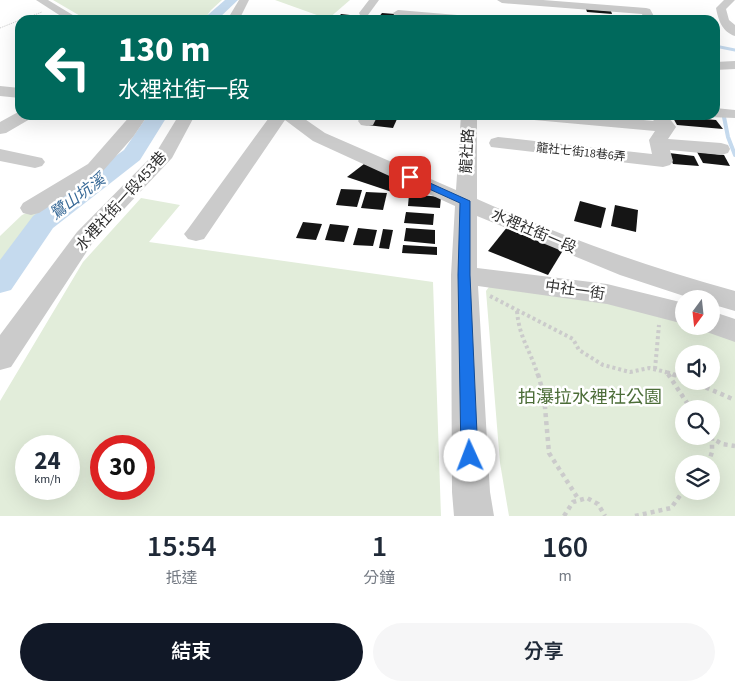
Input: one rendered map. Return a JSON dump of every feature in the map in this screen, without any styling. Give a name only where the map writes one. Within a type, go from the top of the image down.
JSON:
[{"type":"street","points":[[41,0],[66,15]]},
{"type":"street","points":[[236,15],[244,0]]},
{"type":"street","points":[[364,15],[374,0]]},
{"type":"street","points":[[398,15],[409,0]]},
{"type":"street","points":[[586,0],[610,5]]},
{"type":"street","points":[[644,0],[648,15]]},
{"type":"street","points":[[730,0],[721,8],[724,20],[735,32]]},
{"type":"street","points":[[441,15],[447,6]]},
{"type":"street","points":[[458,15],[491,10],[622,15]]},
{"type":"street","points":[[491,10],[556,15]]},
{"type":"street","points":[[720,66],[735,65]]},
{"type":"street","points":[[0,90],[15,98]]},
{"type":"street","points":[[0,132],[15,107]]},
{"type":"street","points":[[31,208],[96,168],[128,133],[137,120]]},
{"type":"street","name":"水裡社街一段453巷","points":[[0,358],[84,237],[164,154],[184,120]]},
{"type":"street","points":[[196,234],[276,120]]},
{"type":"street","name":"水裡社街一段","points":[[295,120],[319,137],[603,260],[693,290],[735,301]]},
{"type":"street","name":"龍社路","points":[[468,120],[464,275],[471,492],[474,516]]},
{"type":"street","points":[[564,120],[721,149]]},
{"type":"street","name":"龍社七街18巷6弄","points":[[498,143],[664,137]]},
{"type":"street","points":[[0,155],[35,162]]},
{"type":"street","name":"中社一街","points":[[464,275],[607,294],[672,316]]},
{"type":"street","points":[[720,325],[735,331]]},
{"type":"path","points":[[35,15],[54,8]]},
{"type":"path","points":[[0,28],[15,22]]},
{"type":"path","points":[[487,294],[573,339],[579,350],[603,365],[630,372],[649,368],[675,376]]},
{"type":"path","points":[[517,311],[518,328],[534,362],[544,396],[549,453],[579,500]]},
{"type":"path","points":[[655,369],[672,316]]},
{"type":"path","points":[[666,372],[685,400]]},
{"type":"path","points":[[712,390],[735,400]]},
{"type":"path","points":[[720,443],[735,446]]},
{"type":"path","points":[[564,516],[573,502],[587,498],[598,504],[604,516]]},
{"type":"path","points":[[635,516],[671,508],[677,500]]},
{"type":"green space","points":[[53,0],[222,0],[208,15],[79,15]]},
{"type":"green space","points":[[275,0],[350,0],[333,15],[317,15]]},
{"type":"green space","points":[[64,196],[30,223],[0,264],[0,236],[22,215]]},
{"type":"green space","points":[[141,198],[180,205],[149,242],[433,282],[441,516],[0,516],[0,401],[83,262]]},
{"type":"green space","name":"拍瀑拉水裡社公園","points":[[491,284],[643,309],[675,319],[675,335],[720,335],[720,333],[735,338],[735,516],[509,516],[500,463],[486,291]]},
{"type":"building","points":[[586,9],[611,11],[612,14],[587,12]]},
{"type":"building","points":[[382,13],[395,14],[394,15],[380,15]]},
{"type":"building","points":[[370,120],[397,120],[393,128],[367,125]]},
{"type":"building","points":[[674,120],[716,120],[723,129],[677,125]]},
{"type":"building","points":[[697,152],[724,155],[730,166],[703,163]]},
{"type":"building","points":[[669,153],[694,156],[699,166],[673,164]]},
{"type":"building","points":[[364,164],[407,178],[392,192],[347,177]]},
{"type":"building","points":[[341,189],[362,190],[357,207],[336,205]]},
{"type":"building","points":[[366,192],[387,193],[383,210],[361,208]]},
{"type":"building","points":[[409,194],[441,197],[440,208],[408,206]]},
{"type":"building","points":[[580,201],[606,208],[601,228],[574,221]]},
{"type":"building","points":[[615,205],[638,210],[636,232],[611,226]]},
{"type":"building","points":[[406,212],[434,214],[433,225],[404,223]]},
{"type":"building","points":[[303,222],[322,224],[316,240],[296,238]]},
{"type":"building","points":[[330,224],[349,226],[344,242],[325,240]]},
{"type":"building","points":[[508,226],[565,247],[548,275],[488,251]]},
{"type":"building","points":[[358,228],[377,230],[373,246],[353,245]]},
{"type":"building","points":[[406,228],[435,230],[435,244],[404,241]]},
{"type":"building","points":[[383,229],[393,230],[389,249],[379,248]]},
{"type":"building","points":[[403,245],[437,247],[437,255],[402,253]]},
{"type":"waterway","name":"鷺山坑溪","points":[[215,15],[232,0]]},
{"type":"waterway","points":[[720,47],[735,50]]},
{"type":"waterway","points":[[724,117],[728,137],[735,155]]},
{"type":"waterway","name":"鷺山坑溪","points":[[0,282],[43,222],[132,155],[155,120]]},
{"type":"route","points":[[410,177],[465,201],[464,275],[470,456]]}]
